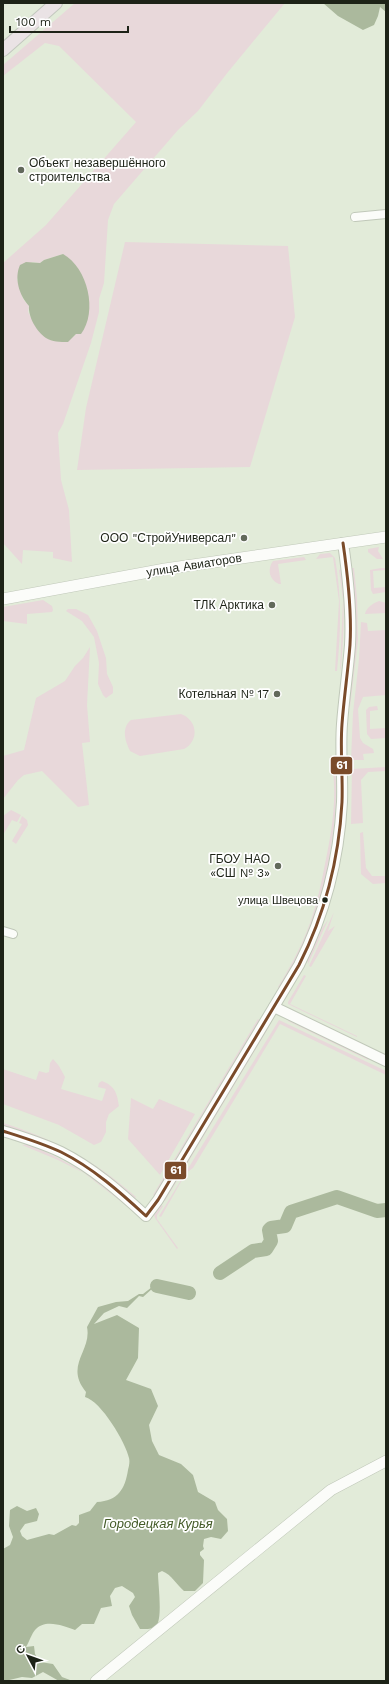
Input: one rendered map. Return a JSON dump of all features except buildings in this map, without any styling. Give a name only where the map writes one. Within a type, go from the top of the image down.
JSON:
[{"type":"main road","points":[[3,50],[56,3]]},
{"type":"main road","name":"улица Авиаторов","points":[[3,598],[165,569],[386,537]]},
{"type":"main road","points":[[96,1681],[331,1490],[386,1461]]},
{"type":"street","points":[[355,217],[386,214]]},
{"type":"street","points":[[3,1131],[30,1139],[61,1152],[118,1190],[146,1216],[158,1200],[299,965],[318,924],[330,882],[340,831],[342,800],[342,725],[350,645],[350,606],[343,543]]},
{"type":"street","points":[[3,931],[12,934]]},
{"type":"street","points":[[274,1007],[386,1061]]},
{"type":"shaded area","points":[[75,3],[285,3],[198,111],[178,130],[114,204],[108,220],[104,283],[99,299],[99,312],[91,343],[63,424],[58,433],[61,480],[69,510],[72,562],[53,558],[53,552],[23,550],[22,564],[3,543],[3,263],[46,225],[136,122],[59,46],[45,43],[3,76],[3,65]],"holes":[[[63,254],[76,334],[73,337],[38,330],[28,312],[29,306],[23,299],[17,279],[32,262],[40,263],[44,260]]]},
{"type":"shaded area","points":[[125,242],[288,246],[295,317],[250,467],[77,470],[86,408]]},
{"type":"shaded area","points":[[379,547],[378,551],[383,559],[377,559],[368,552],[368,549]]},
{"type":"shaded area","points":[[330,553],[335,558],[340,601],[337,671],[335,671],[339,601],[333,557],[316,559],[320,554]]},
{"type":"shaded area","points":[[304,557],[306,560],[278,564],[281,584],[273,580],[270,574],[270,567],[273,561]]},
{"type":"shaded area","points":[[352,568],[354,568],[357,599],[358,640],[350,707],[348,707],[356,618]]},
{"type":"shaded area","points":[[386,568],[386,570],[373,571],[374,588],[386,587],[386,592],[373,594],[371,590],[370,570]]},
{"type":"shaded area","points":[[341,569],[343,594],[344,618],[340,671],[343,600],[339,570]]},
{"type":"shaded area","points":[[43,600],[52,606],[52,612],[27,614],[27,624],[3,621],[3,607]]},
{"type":"shaded area","points":[[379,601],[386,603],[386,613],[365,614],[370,606]]},
{"type":"shaded area","points":[[68,609],[76,609],[88,615],[97,631],[106,658],[107,674],[113,687],[113,693],[106,698],[98,684],[99,663],[94,637],[82,621],[66,611]]},
{"type":"shaded area","points":[[361,622],[367,623],[368,631],[386,630],[386,695],[363,697],[358,709],[360,738],[363,743],[373,749],[374,753],[363,754],[364,760],[351,760],[353,713],[359,659]]},
{"type":"shaded area","points":[[90,647],[87,705],[90,742],[82,743],[89,805],[78,807],[42,771],[24,775],[18,780],[3,799],[3,756],[24,750],[36,698],[65,681]]},
{"type":"shaded area","points":[[377,706],[378,710],[370,711],[370,729],[386,728],[386,738],[371,739],[367,734],[366,710],[369,707]]},
{"type":"shaded area","points":[[181,714],[190,721],[194,730],[193,741],[184,749],[140,756],[130,751],[125,739],[125,731],[131,720]]},
{"type":"shaded area","points":[[330,754],[335,769],[336,807],[327,871],[317,911],[308,937],[279,988],[278,987],[301,946],[315,908],[321,885],[330,840],[334,798],[333,769]]},
{"type":"shaded area","points":[[386,767],[386,771],[368,772],[361,780],[363,823],[351,824],[352,769]]},
{"type":"shaded area","points":[[11,810],[21,815],[17,822],[12,820],[3,835],[3,816]]},
{"type":"shaded area","points":[[22,816],[27,820],[28,825],[16,844],[12,841],[22,824],[19,823]]},
{"type":"shaded area","points":[[363,832],[366,868],[372,876],[386,876],[386,883],[373,884],[361,874],[360,833]]},
{"type":"shaded area","points":[[334,912],[328,931],[335,926],[311,967],[309,966]]},
{"type":"shaded area","points":[[328,920],[308,964],[311,948]]},
{"type":"shaded area","points":[[304,975],[306,976],[290,1004],[357,1037],[288,1004]]},
{"type":"shaded area","points":[[258,1019],[260,1021],[156,1196],[153,1195]]},
{"type":"shaded area","points":[[289,1019],[369,1058],[368,1060],[288,1021]]},
{"type":"shaded area","points":[[279,1020],[386,1071],[386,1075],[280,1024],[193,1168],[186,1173],[161,1217],[159,1216]]},
{"type":"shaded area","points":[[269,1027],[165,1201],[164,1200]]},
{"type":"shaded area","points":[[53,1059],[65,1077],[61,1089],[102,1101],[106,1089],[98,1087],[99,1083],[102,1081],[110,1085],[115,1090],[119,1106],[109,1114],[106,1122],[106,1132],[101,1142],[94,1145],[59,1125],[3,1104],[3,1069],[36,1080],[39,1071],[46,1073],[49,1072],[50,1063]]},
{"type":"shaded area","points":[[131,1098],[153,1109],[159,1099],[195,1114],[160,1175],[128,1139]]},
{"type":"shaded area","points":[[3,1123],[40,1136],[74,1152],[106,1172],[136,1197],[134,1199],[99,1170],[26,1133],[3,1125]]},
{"type":"shaded area","points":[[28,1144],[81,1171],[92,1178],[116,1196],[128,1207],[84,1173],[22,1145]]},
{"type":"shaded area","points":[[161,1205],[163,1206],[157,1215],[157,1219],[178,1248],[177,1249],[155,1218],[154,1215]]},
{"type":"water","points":[[323,3],[386,3],[386,12],[380,7],[374,25],[363,30],[338,16]]},
{"type":"water","points":[[63,254],[79,269],[88,291],[89,303],[89,314],[86,325],[81,334],[76,334],[68,342],[51,340],[39,332],[30,315],[29,306],[25,302],[20,292],[17,275],[20,265],[26,262],[40,263],[44,260]]},
{"type":"water","name":"Городецкая Курья","points":[[157,1286],[143,1297],[139,1296],[127,1308],[119,1306],[104,1313],[94,1324],[117,1315],[139,1328],[138,1358],[126,1380],[151,1389],[158,1406],[149,1425],[152,1441],[159,1455],[181,1464],[193,1475],[198,1492],[215,1502],[218,1510],[227,1519],[228,1531],[221,1539],[211,1537],[204,1539],[204,1549],[200,1552],[200,1555],[204,1560],[203,1583],[195,1591],[184,1591],[171,1577],[162,1571],[158,1573],[160,1609],[156,1626],[150,1629],[140,1629],[129,1606],[135,1597],[133,1593],[122,1586],[115,1588],[110,1596],[112,1606],[101,1608],[94,1624],[82,1624],[75,1630],[55,1624],[44,1624],[35,1630],[26,1647],[34,1646],[35,1654],[40,1662],[53,1664],[62,1677],[70,1680],[59,1681],[43,1672],[32,1678],[22,1677],[5,1681],[3,1680],[3,1549],[10,1545],[13,1537],[9,1526],[10,1510],[17,1506],[27,1511],[36,1508],[39,1514],[37,1521],[25,1524],[20,1531],[22,1536],[27,1540],[49,1534],[54,1535],[72,1525],[76,1526],[79,1523],[79,1515],[90,1511],[97,1502],[110,1499],[119,1493],[127,1477],[129,1460],[127,1451],[118,1433],[105,1414],[91,1400],[85,1397],[86,1392],[80,1382],[78,1366],[86,1343],[87,1327],[98,1307],[116,1302],[128,1301],[139,1294],[143,1294],[152,1287]]},
{"type":"waterway","points":[[220,1273],[253,1251],[266,1249],[271,1241],[269,1230],[271,1228],[285,1226],[291,1212],[337,1197],[377,1211],[386,1210]]},
{"type":"waterway","points":[[157,1286],[189,1293]]},
{"type":"transit line","name":"61","points":[[3,1131],[32,1140],[73,1158],[106,1181],[146,1216],[158,1200],[299,965],[323,906],[338,844],[342,802],[341,734],[350,632],[349,594],[343,543]]},
{"type":"place","name":"Объект незавершённого строительства","points":[[21,170]]},
{"type":"place","name":"ООО \"СтройУниверсал\"","points":[[244,538]]},
{"type":"place","name":"ТЛК Арктика","points":[[272,605]]},
{"type":"place","name":"Котельная № 17","points":[[277,694]]},
{"type":"place","name":"ГБОУ НАО «СШ № 3»","points":[[278,866]]},
{"type":"place","name":"улица Швецова","points":[[325,900]]}]
